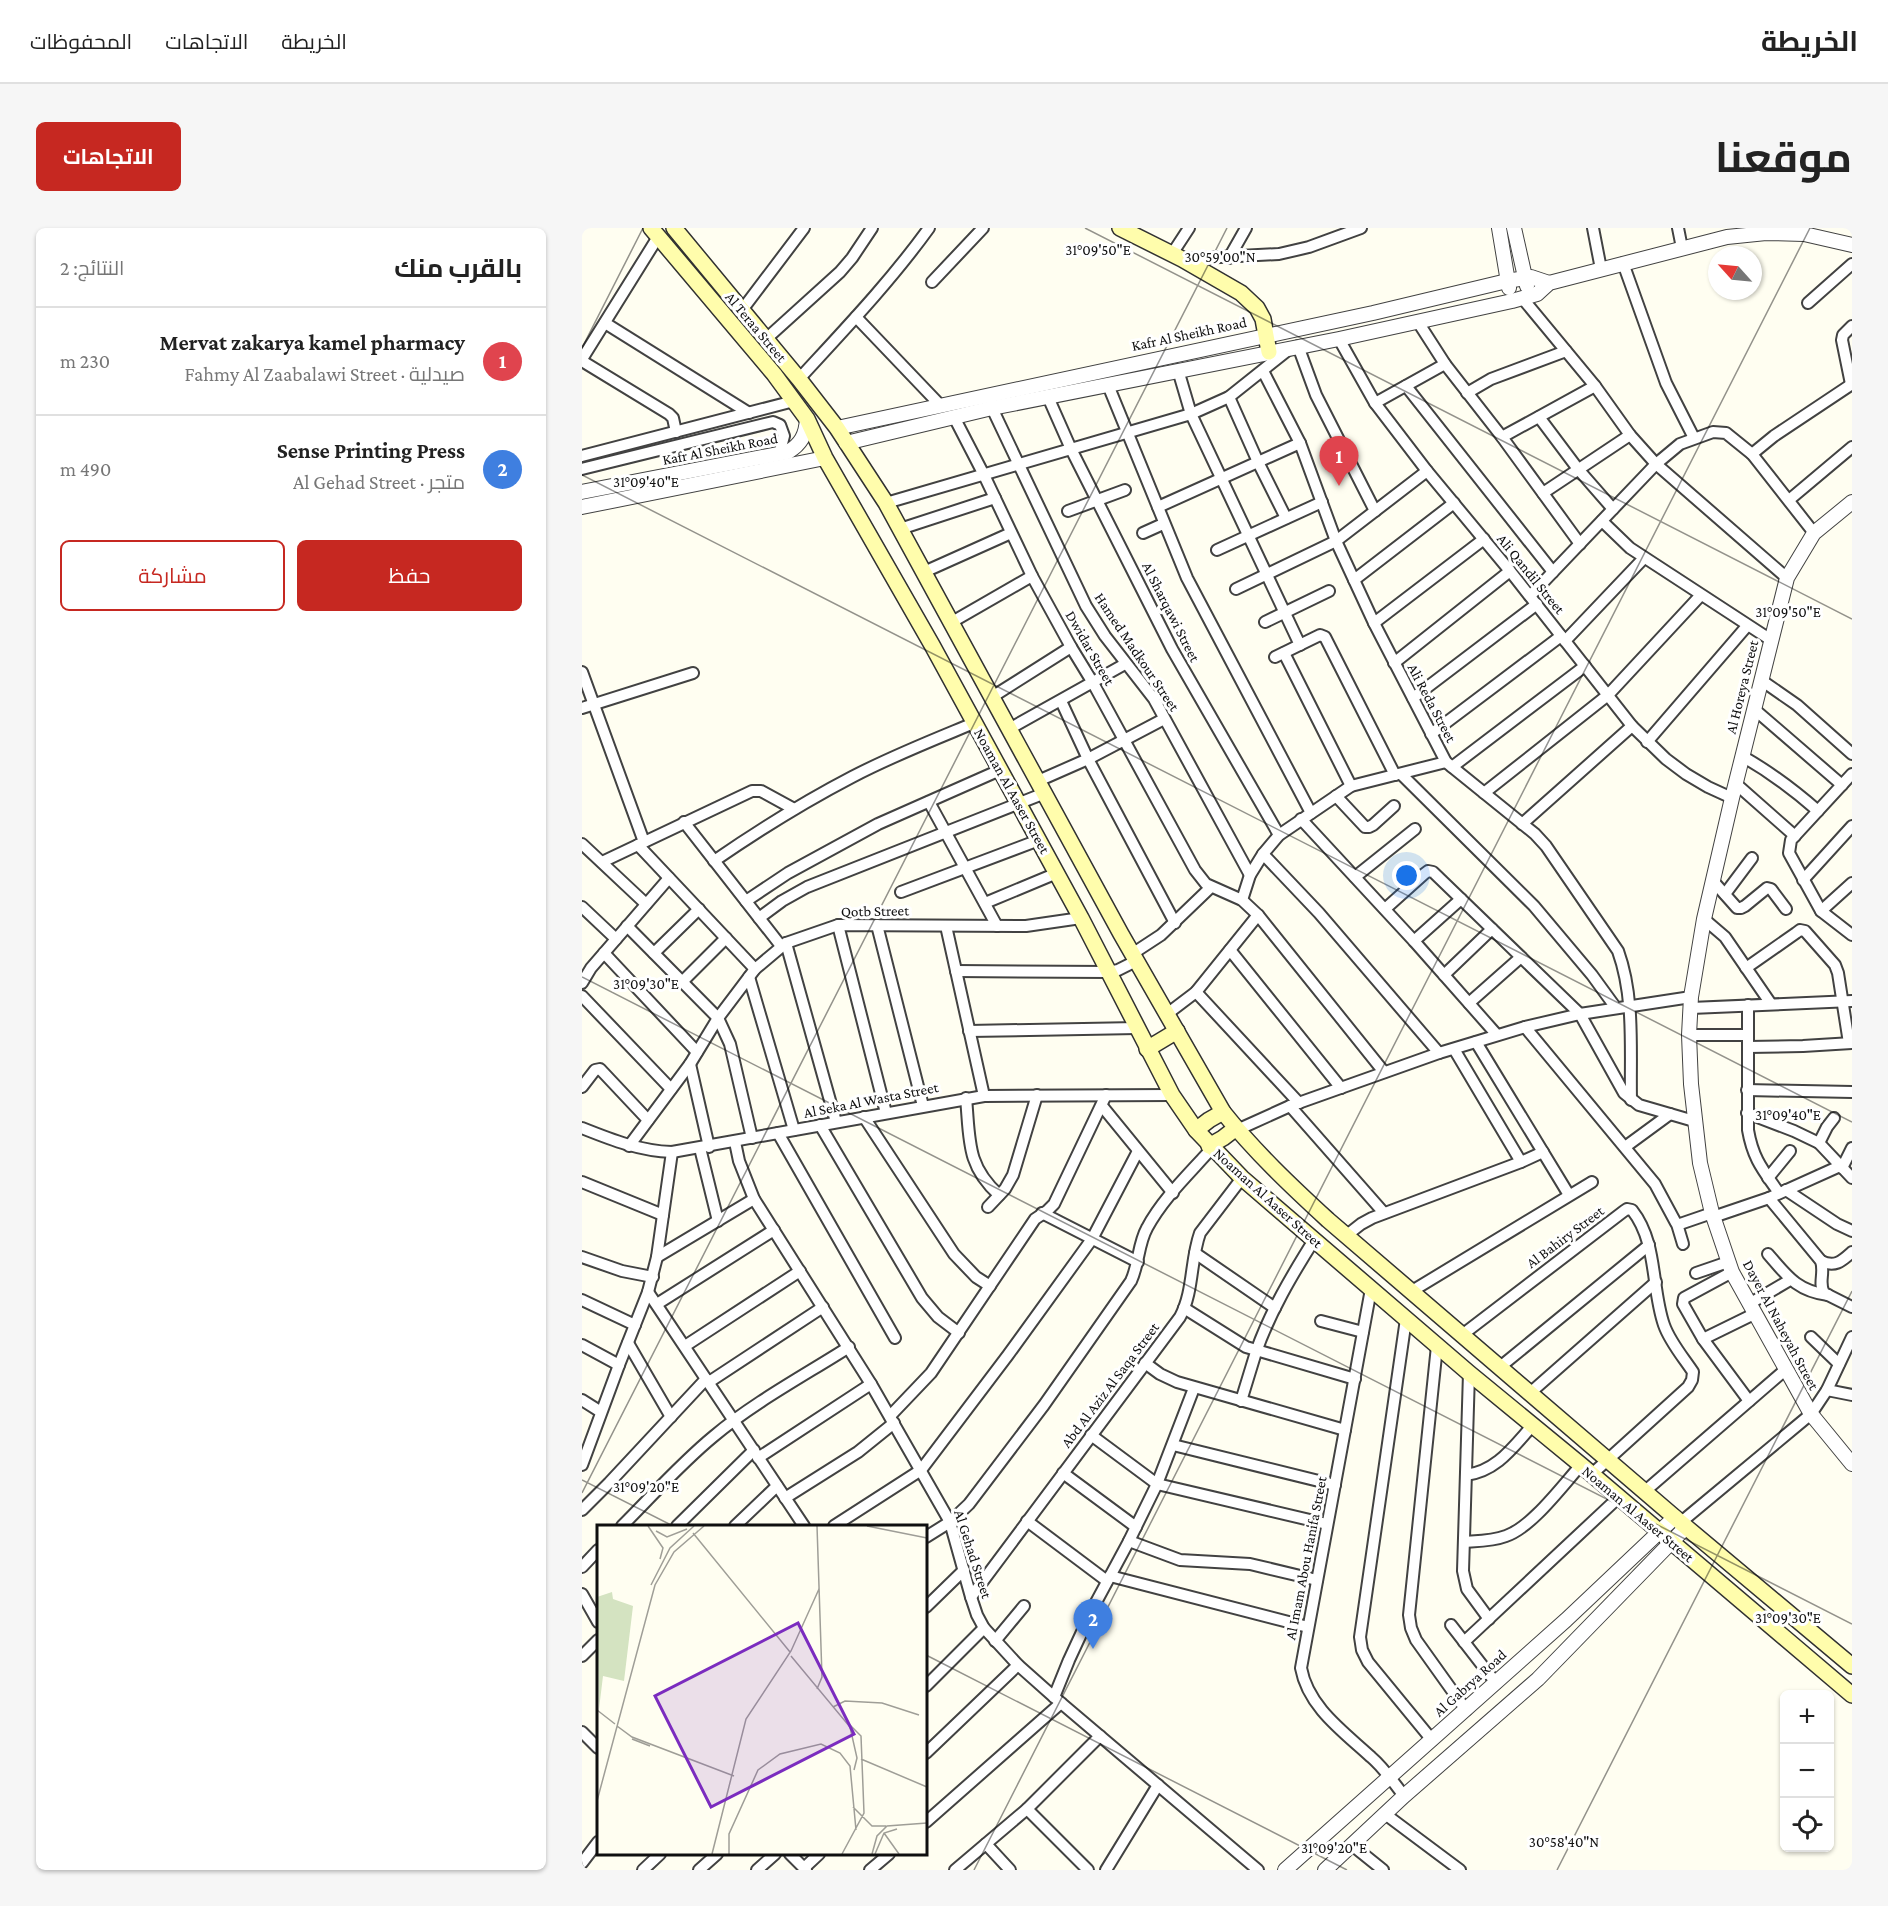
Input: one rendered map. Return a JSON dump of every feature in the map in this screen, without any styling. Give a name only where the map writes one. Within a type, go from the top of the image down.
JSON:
[{"type":"main road","name":"Al Teraa Street","points":[[674,228],[837,428]]},
{"type":"main road","points":[[1120,228],[1137,232],[1241,293],[1257,308],[1263,319],[1269,352]]},
{"type":"main road","name":"Al Teraa Street","points":[[654,232],[774,374],[807,419]]},
{"type":"main road","points":[[709,298],[722,286]]},
{"type":"main road","name":"Noaman Al Aaser Street","points":[[807,419],[825,458],[932,645],[1057,873],[1172,1095],[1196,1130],[1242,1178],[1437,1346],[1852,1695]]},
{"type":"main road","name":"Noaman Al Aaser Street","points":[[837,428],[886,503],[1121,934],[1223,1112],[1281,1177],[1328,1220],[1680,1522],[1852,1666]]},
{"type":"main road","points":[[932,645],[954,627]]},
{"type":"main road","points":[[1095,946],[1121,934]]},
{"type":"main road","points":[[1147,1049],[1177,1031]]},
{"type":"main road","points":[[1196,1130],[1223,1112]]},
{"type":"main road","points":[[1211,1147],[1237,1129]]},
{"type":"main road","points":[[1314,1240],[1328,1220]]},
{"type":"main road","points":[[1564,1451],[1579,1435]]},
{"type":"street","points":[[742,310],[804,228]]},
{"type":"street","points":[[766,339],[840,272],[872,228]]},
{"type":"street","points":[[799,379],[910,255],[929,228]]},
{"type":"street","points":[[932,282],[983,228]]},
{"type":"street","points":[[1189,228],[1177,257],[1229,258],[1279,254],[1309,247],[1361,228]]},
{"type":"street","points":[[1229,258],[1246,228]]},
{"type":"street","points":[[1499,228],[1507,281],[1595,386],[1630,435],[1656,464],[1787,578]]},
{"type":"street","points":[[1514,228],[1525,278],[1521,299]]},
{"type":"street","points":[[1593,228],[1601,269]]},
{"type":"street","points":[[1678,228],[1682,248]]},
{"type":"street","points":[[1727,237],[1743,228]]},
{"type":"street","points":[[654,232],[605,323],[582,360],[669,414],[673,418],[676,432]]},
{"type":"street","name":"Kafr Al Sheikh Road","points":[[846,442],[992,408],[1338,339],[1521,299],[1537,294],[1549,283],[1727,237],[1766,233],[1804,234],[1852,245]]},
{"type":"street","points":[[1623,263],[1666,383],[1694,438]]},
{"type":"street","points":[[1808,303],[1852,264]]},
{"type":"street","name":"Kafr Al Sheikh Road","points":[[837,428],[1373,313],[1507,281],[1538,278],[1549,283]]},
{"type":"street","points":[[1373,313],[1376,331]]},
{"type":"street","points":[[856,317],[941,406]]},
{"type":"street","points":[[1418,322],[1445,364],[1580,543]]},
{"type":"street","points":[[605,323],[749,412]]},
{"type":"street","points":[[1752,454],[1774,436],[1852,384],[1842,340],[1843,335],[1852,326]]},
{"type":"street","name":"Ali Qandil Street","points":[[1338,339],[1375,403],[1632,726],[1647,742],[1686,774],[1708,788],[1732,798]]},
{"type":"street","points":[[886,503],[1191,414],[1229,397],[1294,347],[1375,511]]},
{"type":"street","points":[[1467,393],[1491,380],[1566,351]]},
{"type":"street","points":[[1375,403],[1445,364]]},
{"type":"street","points":[[1178,370],[1191,414],[1300,645]]},
{"type":"street","name":"Ali Reda Street","points":[[1263,371],[1300,443],[1336,541],[1374,623],[1449,765],[1546,846],[1618,951],[1630,1006],[1630,1100]]},
{"type":"street","points":[[1108,384],[1163,524],[1187,578],[1311,813]]},
{"type":"street","points":[[1406,386],[1553,572]]},
{"type":"street","points":[[1502,437],[1595,386]]},
{"type":"street","name":"Al Sharqawi Street","points":[[1048,397],[1071,449],[1172,649],[1279,836]]},
{"type":"street","points":[[1229,397],[1286,518]]},
{"type":"street","points":[[582,456],[794,401]]},
{"type":"street","name":"Hamed Madkour Street","points":[[992,408],[1086,606],[1125,664],[1154,699],[1250,875]]},
{"type":"street","name":"Dwidar Street","points":[[954,417],[1032,576],[1195,870],[1211,887]]},
{"type":"street","points":[[1539,417],[1578,469],[1613,509]]},
{"type":"street","name":"Kafr Al Sheikh Road","points":[[582,492],[788,452],[797,447],[803,439],[807,429],[807,419]]},
{"type":"street","points":[[582,469],[774,422],[780,425],[784,436],[778,455]]},
{"type":"street","points":[[1413,698],[1533,600],[1553,572],[1656,464],[1668,453],[1694,438],[1713,432],[1726,433],[1752,454],[1814,532]]},
{"type":"street","points":[[1543,493],[1630,435]]},
{"type":"street","points":[[1158,507],[1300,443]]},
{"type":"street","points":[[1789,500],[1852,447]]},
{"type":"street","name":"Kafr Al Sheikh Road","points":[[582,507],[825,458]]},
{"type":"street","points":[[1236,589],[1336,541],[1427,471]]},
{"type":"street","points":[[1068,511],[1125,490]]},
{"type":"street","points":[[900,529],[995,498]]},
{"type":"street","points":[[1217,550],[1322,502]]},
{"type":"street","name":"Al Horeya Street","points":[[1732,798],[1787,578],[1814,532],[1852,502]]},
{"type":"street","points":[[1354,580],[1454,503]]},
{"type":"street","points":[[1602,521],[1644,558],[1771,640]]},
{"type":"street","points":[[1143,533],[1163,524]]},
{"type":"street","points":[[924,572],[1011,533]]},
{"type":"street","points":[[1374,623],[1484,539]]},
{"type":"street","points":[[1431,734],[1563,639],[1644,558]]},
{"type":"street","points":[[1394,663],[1510,571]]},
{"type":"street","points":[[954,627],[1032,576]]},
{"type":"street","points":[[1265,622],[1329,591]]},
{"type":"street","points":[[1484,793],[1608,695],[1701,596]]},
{"type":"street","points":[[1647,742],[1747,626]]},
{"type":"street","points":[[1351,786],[1279,655],[1320,635],[1325,637],[1398,774],[1534,906],[1571,948],[1616,1008]]},
{"type":"street","points":[[992,697],[1071,647]]},
{"type":"street","points":[[1009,729],[1125,664]]},
{"type":"street","points":[[1242,900],[1250,875],[1263,854],[1279,836],[1336,795],[1351,786],[1398,774],[1449,765],[1585,666]]},
{"type":"street","points":[[582,672],[641,843],[669,878],[726,938],[752,973],[794,1130]]},
{"type":"street","points":[[582,708],[693,673]]},
{"type":"street","points":[[1761,680],[1797,705],[1852,754]]},
{"type":"street","points":[[1060,701],[1088,759],[1175,923]]},
{"type":"street","points":[[1754,709],[1842,785]]},
{"type":"street","points":[[759,918],[782,901],[807,887],[1019,804],[1041,787],[1088,759],[1164,719]]},
{"type":"street","points":[[714,861],[794,808],[853,776],[974,723]]},
{"type":"street","points":[[1522,824],[1632,726]]},
{"type":"street","points":[[1742,756],[1778,778],[1818,812]]},
{"type":"street","points":[[746,901],[833,848],[878,824],[1000,770]]},
{"type":"street","points":[[1852,774],[1788,846],[1789,853],[1821,911],[1852,935]]},
{"type":"street","points":[[1735,783],[1795,836]]},
{"type":"street","points":[[602,862],[752,791],[761,792],[794,808]]},
{"type":"street","points":[[1336,795],[1365,827],[1373,825],[1394,806]]},
{"type":"street","name":"Dayer Al Naheyah Street","points":[[1732,798],[1704,919],[1691,1003],[1689,1035],[1694,1120],[1700,1162],[1713,1215],[1730,1267],[1811,1414],[1852,1464]]},
{"type":"street","points":[[929,802],[998,926]]},
{"type":"street","points":[[1301,819],[1497,1035]]},
{"type":"street","points":[[684,822],[759,918],[784,944],[836,1122]]},
{"type":"street","points":[[1803,880],[1852,826]]},
{"type":"street","points":[[1355,877],[1415,829]]},
{"type":"street","points":[[901,892],[1039,840]]},
{"type":"street","points":[[582,844],[646,904]]},
{"type":"street","points":[[1263,854],[1319,913],[1439,1053]]},
{"type":"street","points":[[1725,894],[1752,858]]},
{"type":"street","points":[[1385,909],[1428,871],[1433,872],[1580,1014],[1618,1086],[1630,1100],[1639,1105],[1694,1120]]},
{"type":"street","points":[[985,903],[1057,873]]},
{"type":"street","points":[[582,982],[591,968],[669,878]]},
{"type":"street","points":[[1713,881],[1737,908],[1741,908],[1769,888],[1786,909]]},
{"type":"street","points":[[1821,911],[1852,883]]},
{"type":"street","points":[[956,971],[1109,972],[1118,970],[1161,936],[1211,887],[1228,892],[1242,900],[1258,915],[1384,1072]]},
{"type":"street","points":[[1414,941],[1461,899]]},
{"type":"street","points":[[582,907],[616,939]]},
{"type":"street","points":[[654,953],[699,909]]},
{"type":"street","points":[[1167,1014],[1196,992],[1258,915]]},
{"type":"street","name":"Qotb Street","points":[[629,1146],[690,1064],[718,1018],[752,973],[784,944],[838,925],[1026,926],[1081,918]]},
{"type":"street","points":[[1704,919],[1725,937],[1771,1004]]},
{"type":"street","points":[[838,925],[886,1113]]},
{"type":"street","points":[[877,925],[922,1106]]},
{"type":"street","points":[[627,926],[718,1018],[730,1044],[752,1138]]},
{"type":"street","points":[[946,926],[984,1096]]},
{"type":"street","points":[[1444,975],[1492,929]]},
{"type":"street","points":[[1746,968],[1800,930],[1804,931],[1835,965],[1847,1000],[1851,1043],[1748,1047]]},
{"type":"street","points":[[682,982],[726,938]]},
{"type":"street","points":[[1230,950],[1341,1088]]},
{"type":"street","points":[[604,953],[697,1052]]},
{"type":"street","points":[[1469,1003],[1521,957]]},
{"type":"street","points":[[582,960],[591,968]]},
{"type":"street","points":[[1196,992],[1294,1104],[1384,1214]]},
{"type":"street","points":[[582,996],[671,1089]]},
{"type":"street","points":[[1237,1129],[1294,1104],[1439,1053],[1525,1027],[1580,1014],[1630,1006],[1691,1003],[1748,1005],[1847,1000]]},
{"type":"street","points":[[1748,1005],[1747,1113],[1751,1147],[1757,1162],[1821,1261],[1823,1274],[1821,1289],[1852,1307]]},
{"type":"street","points":[[1525,1027],[1655,1184],[1677,1224],[1683,1244]]},
{"type":"street","points":[[969,1031],[1137,1028]]},
{"type":"street","points":[[1689,1035],[1748,1035]]},
{"type":"street","points":[[1476,1042],[1569,1195]]},
{"type":"street","points":[[1454,1049],[1521,1162]]},
{"type":"street","points":[[690,1064],[718,1221]]},
{"type":"street","points":[[582,1087],[595,1070],[600,1069],[648,1120]]},
{"type":"street","points":[[1748,1090],[1852,1092]]},
{"type":"street","points":[[988,1207],[1013,1174],[1037,1095]]},
{"type":"street","name":"Al Seka Al Wasta Street","points":[[582,1128],[629,1146],[657,1152],[672,1152],[966,1098],[1037,1095],[1104,1101],[1172,1095]]},
{"type":"street","points":[[966,1098],[970,1147],[974,1162],[981,1176],[999,1195]]},
{"type":"street","points":[[785,1498],[858,1452],[892,1420],[931,1373],[1035,1219],[1054,1204],[1104,1101],[1138,1151],[1173,1193]]},
{"type":"street","points":[[1747,1113],[1819,1143],[1852,1178]]},
{"type":"street","points":[[1625,1147],[1670,1114]]},
{"type":"street","points":[[864,1117],[954,1254],[964,1266],[990,1286]]},
{"type":"street","points":[[1819,1143],[1834,1118]]},
{"type":"street","points":[[820,1125],[922,1298],[938,1317],[959,1333]]},
{"type":"street","points":[[778,1133],[895,1338]]},
{"type":"street","name":"Al Gehad Street","points":[[735,1142],[739,1161],[754,1199],[872,1384],[950,1522],[971,1597],[984,1628],[1018,1665],[1258,1870]]},
{"type":"street","points":[[927,1536],[950,1522],[969,1504],[1044,1405],[1125,1290],[1135,1272],[1140,1245],[1146,1229],[1211,1147]]},
{"type":"street","points":[[1677,1224],[1778,1194],[1841,1167],[1852,1148]]},
{"type":"street","points":[[837,1525],[921,1470],[1092,1239],[1138,1151]]},
{"type":"street","points":[[1768,1178],[1791,1151]]},
{"type":"street","points":[[582,1464],[653,1277],[672,1152]]},
{"type":"street","points":[[1347,1235],[1361,1224],[1384,1214],[1543,1152]]},
{"type":"street","name":"Abd Al Aziz Al Saqa Street","points":[[971,1597],[1184,1308],[1188,1298],[1200,1233],[1242,1178]]},
{"type":"street","points":[[582,1182],[663,1215]]},
{"type":"street","points":[[1412,1291],[1592,1182]]},
{"type":"street","points":[[1778,1194],[1852,1231]]},
{"type":"street","points":[[657,1257],[754,1199]]},
{"type":"street","name":"Al Bahiry Street","points":[[1462,1335],[1627,1209],[1634,1213],[1649,1245],[1664,1325],[1693,1372],[1688,1387],[1608,1460],[1587,1470],[1523,1527],[1507,1536],[1464,1542]]},
{"type":"street","points":[[1042,1214],[1138,1262]]},
{"type":"street","points":[[657,1305],[774,1230]]},
{"type":"street","points":[[1241,1401],[1256,1351],[1275,1308],[1314,1240]]},
{"type":"street","points":[[1500,1367],[1649,1245]]},
{"type":"street","points":[[1821,1261],[1836,1264],[1852,1252]]},
{"type":"street","points":[[1195,1253],[1275,1308]]},
{"type":"street","points":[[1767,1254],[1790,1280],[1801,1288],[1828,1295]]},
{"type":"street","points":[[582,1257],[622,1271],[653,1277]]},
{"type":"street","points":[[1696,1273],[1730,1267]]},
{"type":"street","points":[[1730,1267],[1687,1297],[1683,1304],[1703,1339],[1749,1401]]},
{"type":"street","points":[[685,1346],[800,1272]]},
{"type":"street","points":[[1703,1339],[1752,1309],[1790,1280]]},
{"type":"street","points":[[1530,1393],[1656,1282]]},
{"type":"street","name":"Al Imam Abou Hanifa Street","points":[[1371,1289],[1301,1668],[1303,1681],[1309,1693],[1339,1730],[1372,1757],[1404,1796]]},
{"type":"street","points":[[648,1292],[785,1498],[800,1525]]},
{"type":"street","points":[[582,1300],[635,1325]]},
{"type":"street","points":[[582,1510],[707,1380],[823,1307]]},
{"type":"street","points":[[1184,1308],[1236,1342],[1256,1351],[1355,1379]]},
{"type":"street","points":[[1406,1319],[1360,1637],[1362,1650],[1368,1662],[1432,1740]]},
{"type":"street","points":[[1321,1321],[1363,1332]]},
{"type":"street","points":[[1811,1337],[1839,1364]]},
{"type":"street","points":[[1680,1522],[1811,1414],[1827,1390],[1852,1337]]},
{"type":"street","points":[[628,1343],[671,1417]]},
{"type":"street","points":[[582,1345],[619,1365]]},
{"type":"street","points":[[1437,1346],[1409,1615],[1416,1640],[1466,1710]]},
{"type":"street","points":[[624,1525],[696,1451],[734,1420],[849,1347]]},
{"type":"street","points":[[1145,1363],[1168,1378],[1194,1388],[1345,1430]]},
{"type":"street","points":[[1644,1491],[1785,1370]]},
{"type":"street","points":[[1469,1373],[1464,1580],[1472,1597],[1489,1620]]},
{"type":"street","points":[[679,1525],[756,1454],[872,1384]]},
{"type":"street","points":[[927,1821],[1058,1700],[1080,1634],[1157,1484],[1194,1388]]},
{"type":"street","points":[[1827,1390],[1852,1395]]},
{"type":"street","points":[[582,1400],[602,1412]]},
{"type":"street","points":[[1466,1476],[1488,1470],[1497,1464],[1533,1425]]},
{"type":"street","points":[[1092,1435],[1157,1484],[1328,1524]]},
{"type":"street","points":[[1173,1445],[1335,1485]]},
{"type":"street","points":[[1063,1473],[1136,1527]]},
{"type":"street","points":[[737,1525],[777,1486]]},
{"type":"street","points":[[1464,1642],[1619,1497]]},
{"type":"street","points":[[1027,1521],[1109,1579],[1308,1627]]},
{"type":"street","name":"Al Gabrya Road","points":[[1324,1870],[1404,1796],[1538,1679],[1680,1522]]},
{"type":"street","name":"Al Gabrya Road","points":[[1285,1870],[1665,1537]]},
{"type":"street","points":[[1129,1541],[1187,1561],[1250,1564],[1317,1580]]},
{"type":"street","points":[[582,1567],[597,1551]]},
{"type":"street","points":[[927,1606],[964,1570]]},
{"type":"street","points":[[582,1595],[595,1608]]},
{"type":"street","points":[[995,1641],[1024,1606]]},
{"type":"street","points":[[1451,1625],[1496,1683]]},
{"type":"street","points":[[927,1685],[984,1628]]},
{"type":"street","points":[[582,1656],[597,1641]]},
{"type":"street","points":[[927,1752],[1018,1665]]},
{"type":"street","points":[[583,1735],[597,1747]]},
{"type":"street","points":[[955,1870],[1027,1809],[1100,1736]]},
{"type":"street","points":[[1106,1870],[1158,1785]]},
{"type":"street","points":[[1027,1809],[1088,1870]]},
{"type":"street","points":[[1385,1814],[1460,1870]]},
{"type":"street","points":[[592,1870],[582,1863],[597,1843]]},
{"type":"street","points":[[986,1844],[1011,1870]]},
{"type":"street","points":[[1352,1845],[1383,1870]]},
{"type":"street","points":[[643,1870],[659,1855]]},
{"type":"street","points":[[699,1870],[716,1855]]},
{"type":"street","points":[[757,1870],[773,1855]]},
{"type":"street","points":[[791,1855],[805,1869],[818,1855]]},
{"type":"street","points":[[870,1870],[888,1855]]},
{"type":"place","name":"Mervat zakarya kamel pharmacy","points":[[1339,486]]},
{"type":"place","name":"Sense Printing Press","points":[[1093,1649]]}]
